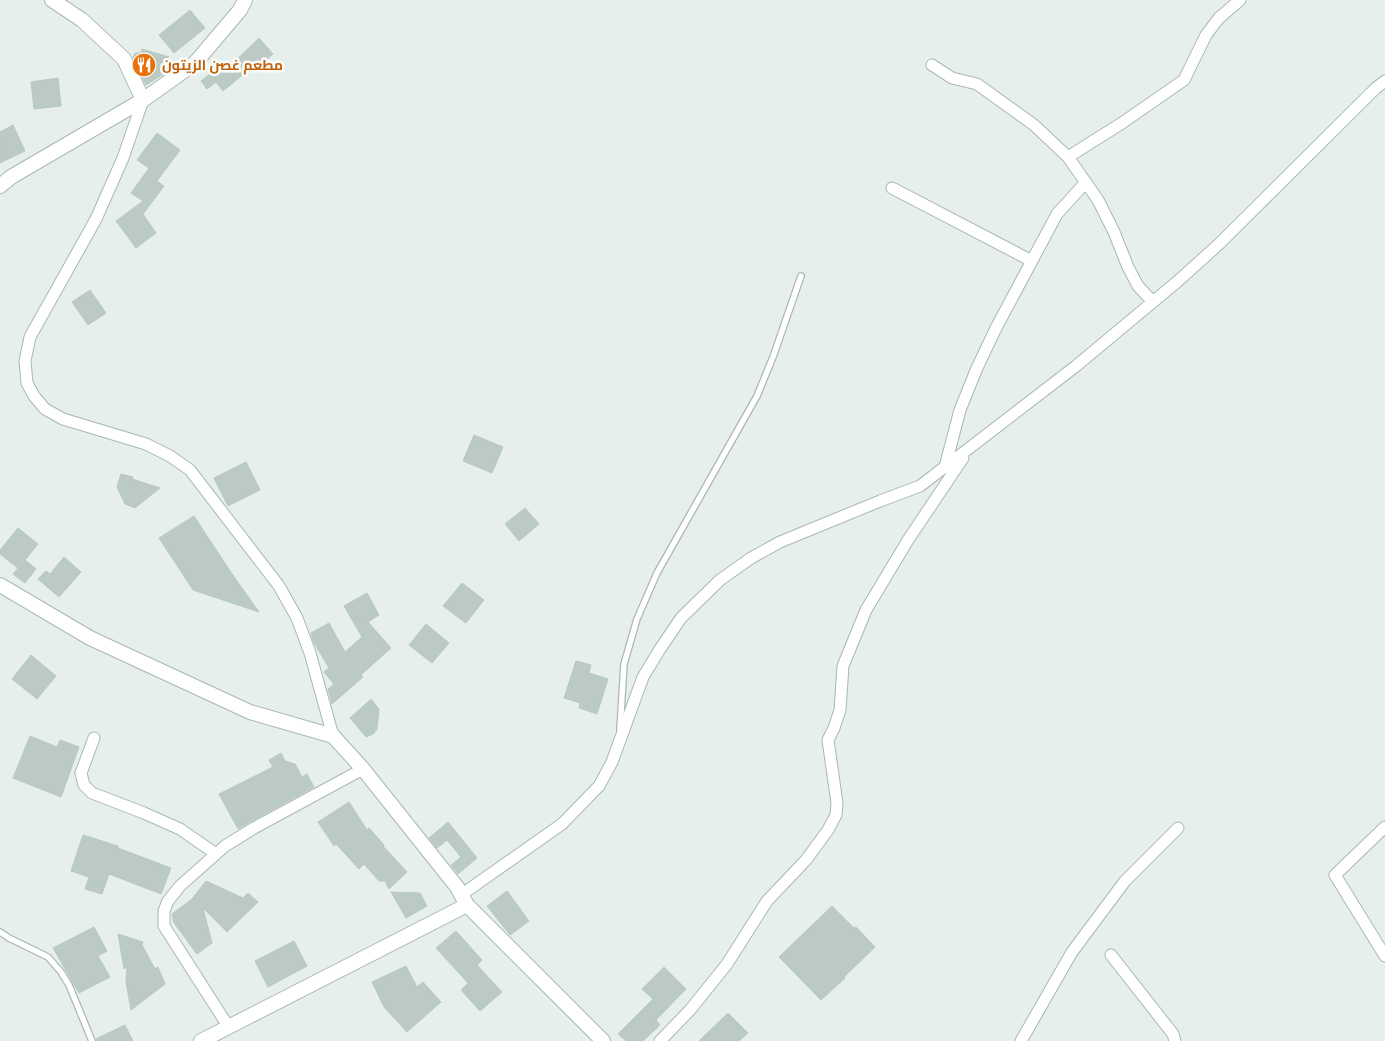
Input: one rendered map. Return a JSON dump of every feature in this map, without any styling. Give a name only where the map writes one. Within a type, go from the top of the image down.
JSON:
[{"type":"street","points":[[52,0],[82,20],[124,59],[143,100],[123,158],[96,219],[30,337],[25,361],[27,383],[34,396],[46,409],[63,419],[146,444],[170,456],[190,470],[279,586],[297,618],[310,653],[333,736],[363,769],[451,880],[464,900],[603,1041]]},
{"type":"street","points":[[0,186],[11,177],[143,100],[195,63],[240,10],[245,0]]},
{"type":"street","points":[[1068,157],[1122,123],[1184,80],[1206,35],[1218,18],[1240,0]]},
{"type":"street","points":[[932,65],[952,78],[977,84],[1034,125],[1068,157],[1098,200],[1138,286],[1153,302]]},
{"type":"street","points":[[201,1041],[464,900],[562,824],[599,786],[612,762],[643,677],[660,649],[681,618],[720,580],[751,558],[780,542],[920,486],[1076,366],[1153,302],[1218,244],[1385,81]]},
{"type":"street","points":[[945,467],[960,410],[996,328],[1057,214],[1086,182]]},
{"type":"street","points":[[892,188],[1032,261]]},
{"type":"street","points":[[660,1041],[690,1010],[726,964],[767,901],[806,860],[828,830],[836,815],[837,803],[828,740],[840,710],[843,666],[866,610],[908,540],[968,449]]},
{"type":"street","points":[[0,585],[90,638],[250,712],[333,736]]},
{"type":"street","points":[[94,738],[81,773],[84,785],[92,793],[180,829],[216,854]]},
{"type":"street","points":[[228,1026],[164,926],[164,911],[168,901],[180,886],[225,846],[254,828],[363,769]]},
{"type":"street","points":[[1021,1041],[1072,952],[1125,882],[1178,828]]},
{"type":"street","points":[[1385,828],[1335,875],[1385,956]]},
{"type":"street","points":[[1112,955],[1174,1034],[1175,1041]]},
{"type":"lane","points":[[619,744],[624,664],[638,619],[657,573],[757,396],[773,357],[801,276]]},
{"type":"lane","points":[[0,932],[48,958],[61,972],[69,985],[92,1041]]},
{"type":"building","points":[[190,10],[205,28],[174,53],[159,35]]},
{"type":"building","points":[[259,38],[273,54],[254,71],[251,68],[223,91],[216,82],[207,89],[201,81],[226,61],[230,66]]},
{"type":"building","points":[[142,49],[169,57],[162,63],[167,72],[146,85],[133,58],[135,53],[141,53]]},
{"type":"building","points":[[58,78],[61,106],[34,109],[31,82]]},
{"type":"building","points":[[13,125],[25,151],[0,163],[0,132]]},
{"type":"building","points":[[157,133],[180,150],[157,181],[164,186],[143,214],[156,233],[136,248],[116,221],[143,201],[131,193],[149,168],[137,160]]},
{"type":"building","points":[[90,290],[106,313],[88,325],[72,302]]},
{"type":"building","points":[[474,435],[503,447],[492,473],[463,461]]},
{"type":"building","points":[[246,462],[260,490],[228,506],[214,478]]},
{"type":"building","points":[[121,474],[160,488],[135,508],[125,504],[117,487]]},
{"type":"building","points":[[525,508],[539,524],[519,541],[505,524]]},
{"type":"building","points":[[194,516],[259,612],[193,590],[159,538]]},
{"type":"building","points":[[18,528],[38,544],[25,560],[36,569],[25,583],[13,574],[18,568],[0,554],[0,550]]},
{"type":"building","points":[[64,557],[81,572],[59,597],[38,579],[46,571],[50,574]]},
{"type":"building","points":[[462,583],[484,600],[466,623],[443,606]]},
{"type":"building","points":[[367,593],[379,615],[368,622],[391,648],[361,675],[363,677],[332,704],[328,689],[334,684],[324,672],[329,668],[313,641],[311,633],[329,623],[345,652],[362,637],[344,606]]},
{"type":"building","points":[[426,624],[449,643],[432,663],[409,645]]},
{"type":"building","points":[[31,655],[56,676],[37,699],[12,679]]},
{"type":"building","points":[[576,661],[591,665],[589,673],[608,679],[597,714],[579,708],[580,703],[564,698]]},
{"type":"building","points":[[371,699],[379,709],[377,729],[373,734],[366,737],[350,718]]},
{"type":"building","points":[[30,736],[57,747],[60,740],[79,747],[61,797],[13,778]]},
{"type":"building","points":[[281,753],[285,761],[295,764],[302,777],[307,774],[314,787],[238,829],[219,794],[273,767],[269,760]]},
{"type":"building","points":[[349,802],[367,830],[369,828],[407,872],[389,889],[385,881],[379,881],[364,864],[359,869],[336,844],[334,846],[318,822]]},
{"type":"building","points":[[448,822],[477,858],[458,874],[451,865],[461,857],[447,840],[437,848],[429,838]]},
{"type":"building","points":[[83,835],[118,846],[118,848],[171,868],[161,894],[109,874],[102,894],[85,889],[89,877],[71,871]]},
{"type":"building","points":[[206,881],[243,898],[248,893],[258,902],[227,932],[203,908],[212,943],[197,954],[174,923],[172,914],[192,899]]},
{"type":"building","points":[[507,891],[529,921],[510,935],[487,906]]},
{"type":"building","points":[[391,892],[420,893],[427,906],[406,918]]},
{"type":"building","points":[[832,906],[875,947],[821,1000],[779,957]]},
{"type":"building","points":[[94,927],[107,951],[98,956],[110,977],[79,993],[53,948]]},
{"type":"building","points":[[456,931],[482,960],[477,965],[502,992],[480,1011],[461,990],[468,983],[436,948]]},
{"type":"building","points":[[118,934],[143,942],[142,945],[155,969],[158,967],[165,984],[131,1010],[126,982],[127,967],[124,969]]},
{"type":"building","points":[[294,941],[307,966],[268,987],[255,961]]},
{"type":"building","points":[[406,966],[417,987],[423,982],[441,1002],[407,1032],[384,1007],[372,982]]},
{"type":"building","points":[[664,967],[686,989],[656,1020],[660,1025],[643,1041],[626,1041],[618,1034],[653,999],[642,989]]},
{"type":"building","points":[[728,1013],[748,1033],[739,1041],[699,1041]]},
{"type":"building","points":[[125,1025],[133,1041],[97,1041],[96,1039]]},
{"type":"place","name":"مطعم غصن الزيتون","points":[[144,65]]}]
